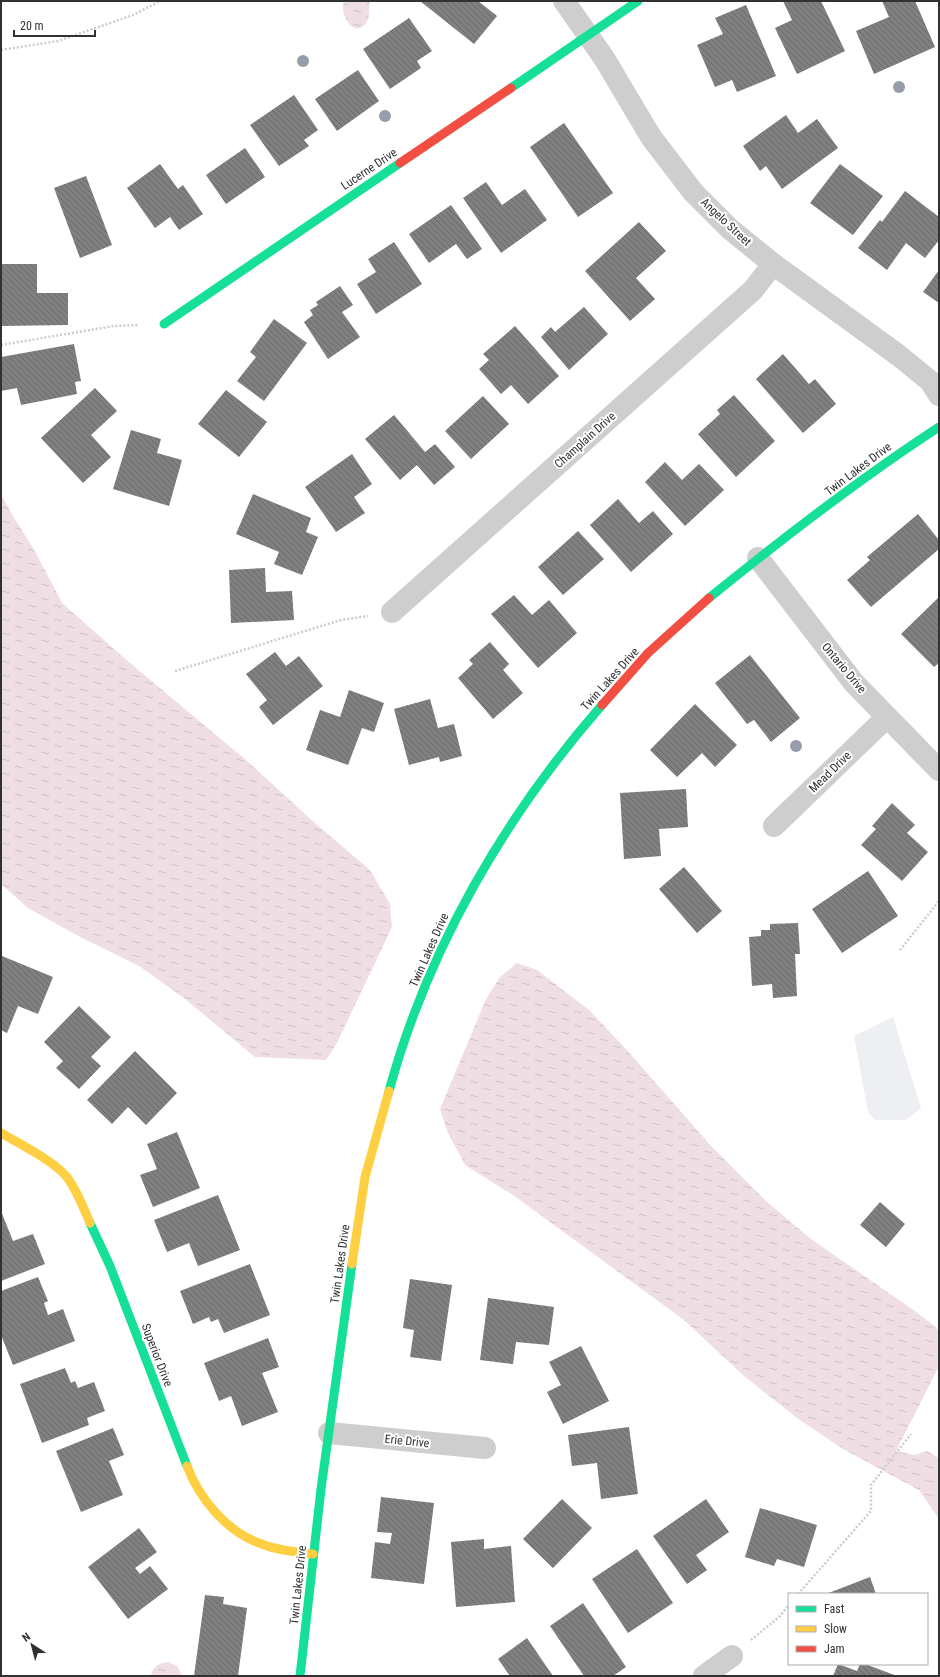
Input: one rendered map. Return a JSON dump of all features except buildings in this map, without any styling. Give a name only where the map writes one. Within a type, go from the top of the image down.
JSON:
[{"type":"street","name":"Angelo Street","points":[[564,1],[588,34],[651,138],[693,192],[730,229],[773,264],[898,355],[930,381],[939,394]]},
{"type":"street","name":"Lucerne Drive","points":[[164,324],[638,1]]},
{"type":"street","name":"Champlain Drive","points":[[392,612],[753,290],[773,264]]},
{"type":"street","name":"Twin Lakes Drive","points":[[300,1676],[313,1554],[365,1177],[397,1061],[418,1004],[459,913],[486,864],[521,811],[571,741],[648,653],[697,607],[758,558],[907,448],[939,427]]},
{"type":"street","name":"Ontario Drive","points":[[758,558],[854,683],[939,770]]},
{"type":"street","name":"Mead Drive","points":[[774,826],[887,717]]},
{"type":"street","name":"Superior Drive","points":[[1,1133],[41,1156],[66,1176],[80,1200],[110,1266],[191,1478],[204,1500],[216,1514],[245,1536],[270,1547],[313,1554]]},
{"type":"street","name":"Erie Drive","points":[[329,1433],[485,1448]]},
{"type":"street","points":[[704,1676],[732,1656]]},
{"type":"path","points":[[1,50],[58,41],[133,15],[160,1]]},
{"type":"path","points":[[1,345],[114,326],[164,324]]},
{"type":"path","points":[[175,672],[341,620],[392,612]]},
{"type":"path","points":[[900,950],[939,901]]},
{"type":"path","points":[[799,1593],[871,1511],[870,1485],[910,1434]]},
{"type":"path","points":[[732,1656],[778,1617],[788,1606]]},
{"type":"shaded area","points":[[893,1017],[921,1108],[906,1120],[875,1120],[868,1112],[854,1036]]},
{"type":"water","points":[[344,1],[370,1],[368,21],[357,29],[352,27],[344,12]]},
{"type":"water","points":[[1,494],[36,553],[62,603],[130,663],[246,760],[317,825],[370,870],[390,904],[392,927],[337,1043],[326,1060],[255,1057],[184,998],[139,966],[80,937],[28,908],[1,884]]},
{"type":"water","points":[[517,963],[537,970],[589,1010],[625,1048],[712,1147],[767,1202],[811,1239],[936,1327],[939,1333],[939,1366],[896,1451],[914,1455],[927,1451],[939,1458],[939,1519],[919,1490],[843,1449],[797,1418],[744,1376],[684,1320],[513,1195],[465,1165],[448,1133],[440,1109],[486,999],[500,977]]},
{"type":"water","points":[[168,1662],[177,1666],[182,1676],[151,1676],[156,1666]]},
{"type":"traffic: fast","points":[[511,88],[638,1]]},
{"type":"traffic: fast","points":[[164,324],[400,163]]},
{"type":"traffic: fast","points":[[709,598],[822,510],[880,467],[939,427]]},
{"type":"traffic: fast","points":[[389,1091],[405,1038],[425,986],[448,935],[474,886],[502,838],[533,792],[602,705]]},
{"type":"traffic: fast","points":[[90,1223],[110,1266],[187,1466]]},
{"type":"traffic: fast","points":[[300,1676],[321,1489],[352,1264]]},
{"type":"traffic: slow","points":[[352,1264],[365,1177],[389,1091]]},
{"type":"traffic: slow","points":[[1,1133],[44,1158],[66,1176],[76,1192],[90,1223]]},
{"type":"traffic: slow","points":[[187,1466],[199,1490],[215,1512],[225,1522],[247,1538],[272,1547],[313,1554]]},
{"type":"traffic: jam","points":[[400,163],[511,88]]},
{"type":"traffic: jam","points":[[602,705],[648,653],[709,598]]}]
